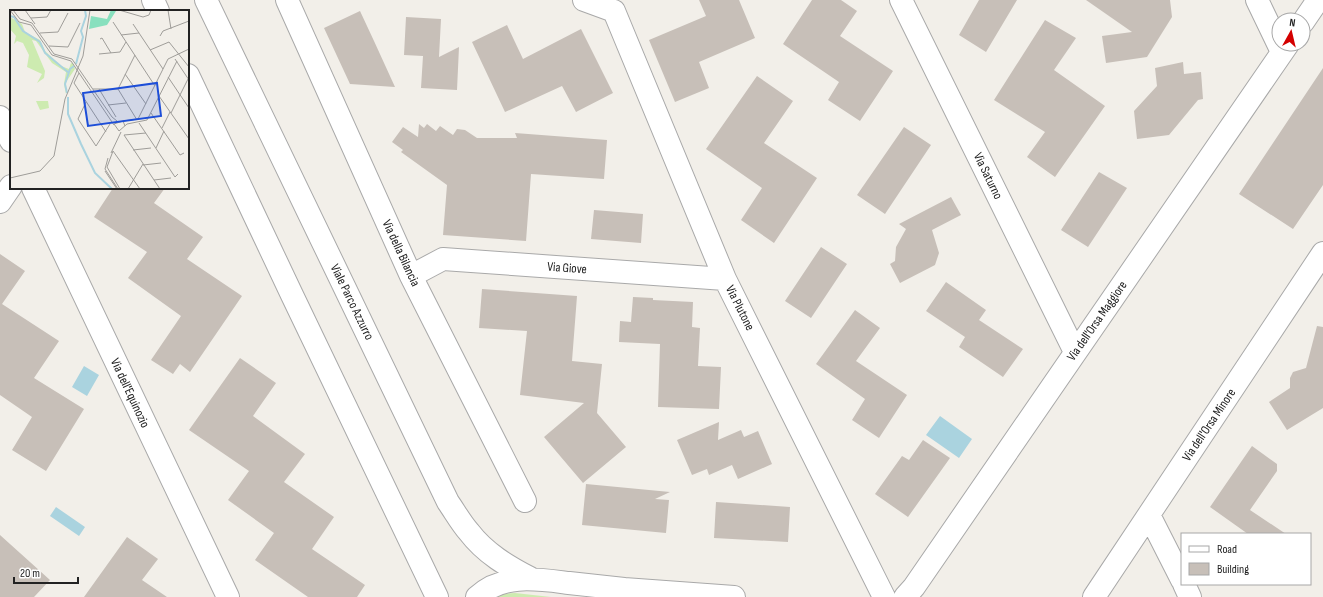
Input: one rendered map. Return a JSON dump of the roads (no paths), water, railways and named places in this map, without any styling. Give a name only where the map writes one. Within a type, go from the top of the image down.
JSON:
[{"type":"street","points":[[153,0],[158,10]]},
{"type":"street","points":[[159,10],[162,0]]},
{"type":"street","name":"Viale Parco Azzurro","points":[[206,0],[448,502],[468,532],[482,547],[512,569],[530,578],[628,593]]},
{"type":"street","name":"Via della Bilancia","points":[[287,0],[411,276],[525,501]]},
{"type":"street","points":[[584,0],[619,6]]},
{"type":"street","name":"Via Saturno","points":[[901,0],[1075,352]]},
{"type":"street","points":[[1257,0],[1271,24]]},
{"type":"street","points":[[1310,12],[1318,0]]},
{"type":"street","name":"Via Plutone","points":[[619,6],[726,279],[884,597]]},
{"type":"street","name":"Via dell'Orsa Maggiore","points":[[905,597],[914,588],[1282,52]]},
{"type":"street","points":[[189,77],[437,597]]},
{"type":"street","points":[[0,117],[10,139]]},
{"type":"street","points":[[0,202],[10,187]]},
{"type":"street","name":"Via dell'Equinozio","points":[[33,189],[228,597]]},
{"type":"street","name":"Via dell'Orsa Minore","points":[[1094,597],[1323,253]]},
{"type":"street","name":"Via Giove","points":[[411,276],[443,259],[726,279]]},
{"type":"street","points":[[1149,515],[1181,578]]},
{"type":"street","name":"Viale Parco Azzurro","points":[[477,597],[485,590],[500,584],[530,578]]},
{"type":"street","points":[[1184,585],[1190,597]]},
{"type":"street","points":[[628,593],[734,597]]},
{"type":"water","points":[[84,366],[99,375],[87,396],[72,387]]},
{"type":"water","points":[[940,416],[972,439],[959,458],[926,435]]},
{"type":"water","points":[[56,507],[85,527],[79,536],[50,516]]}]
